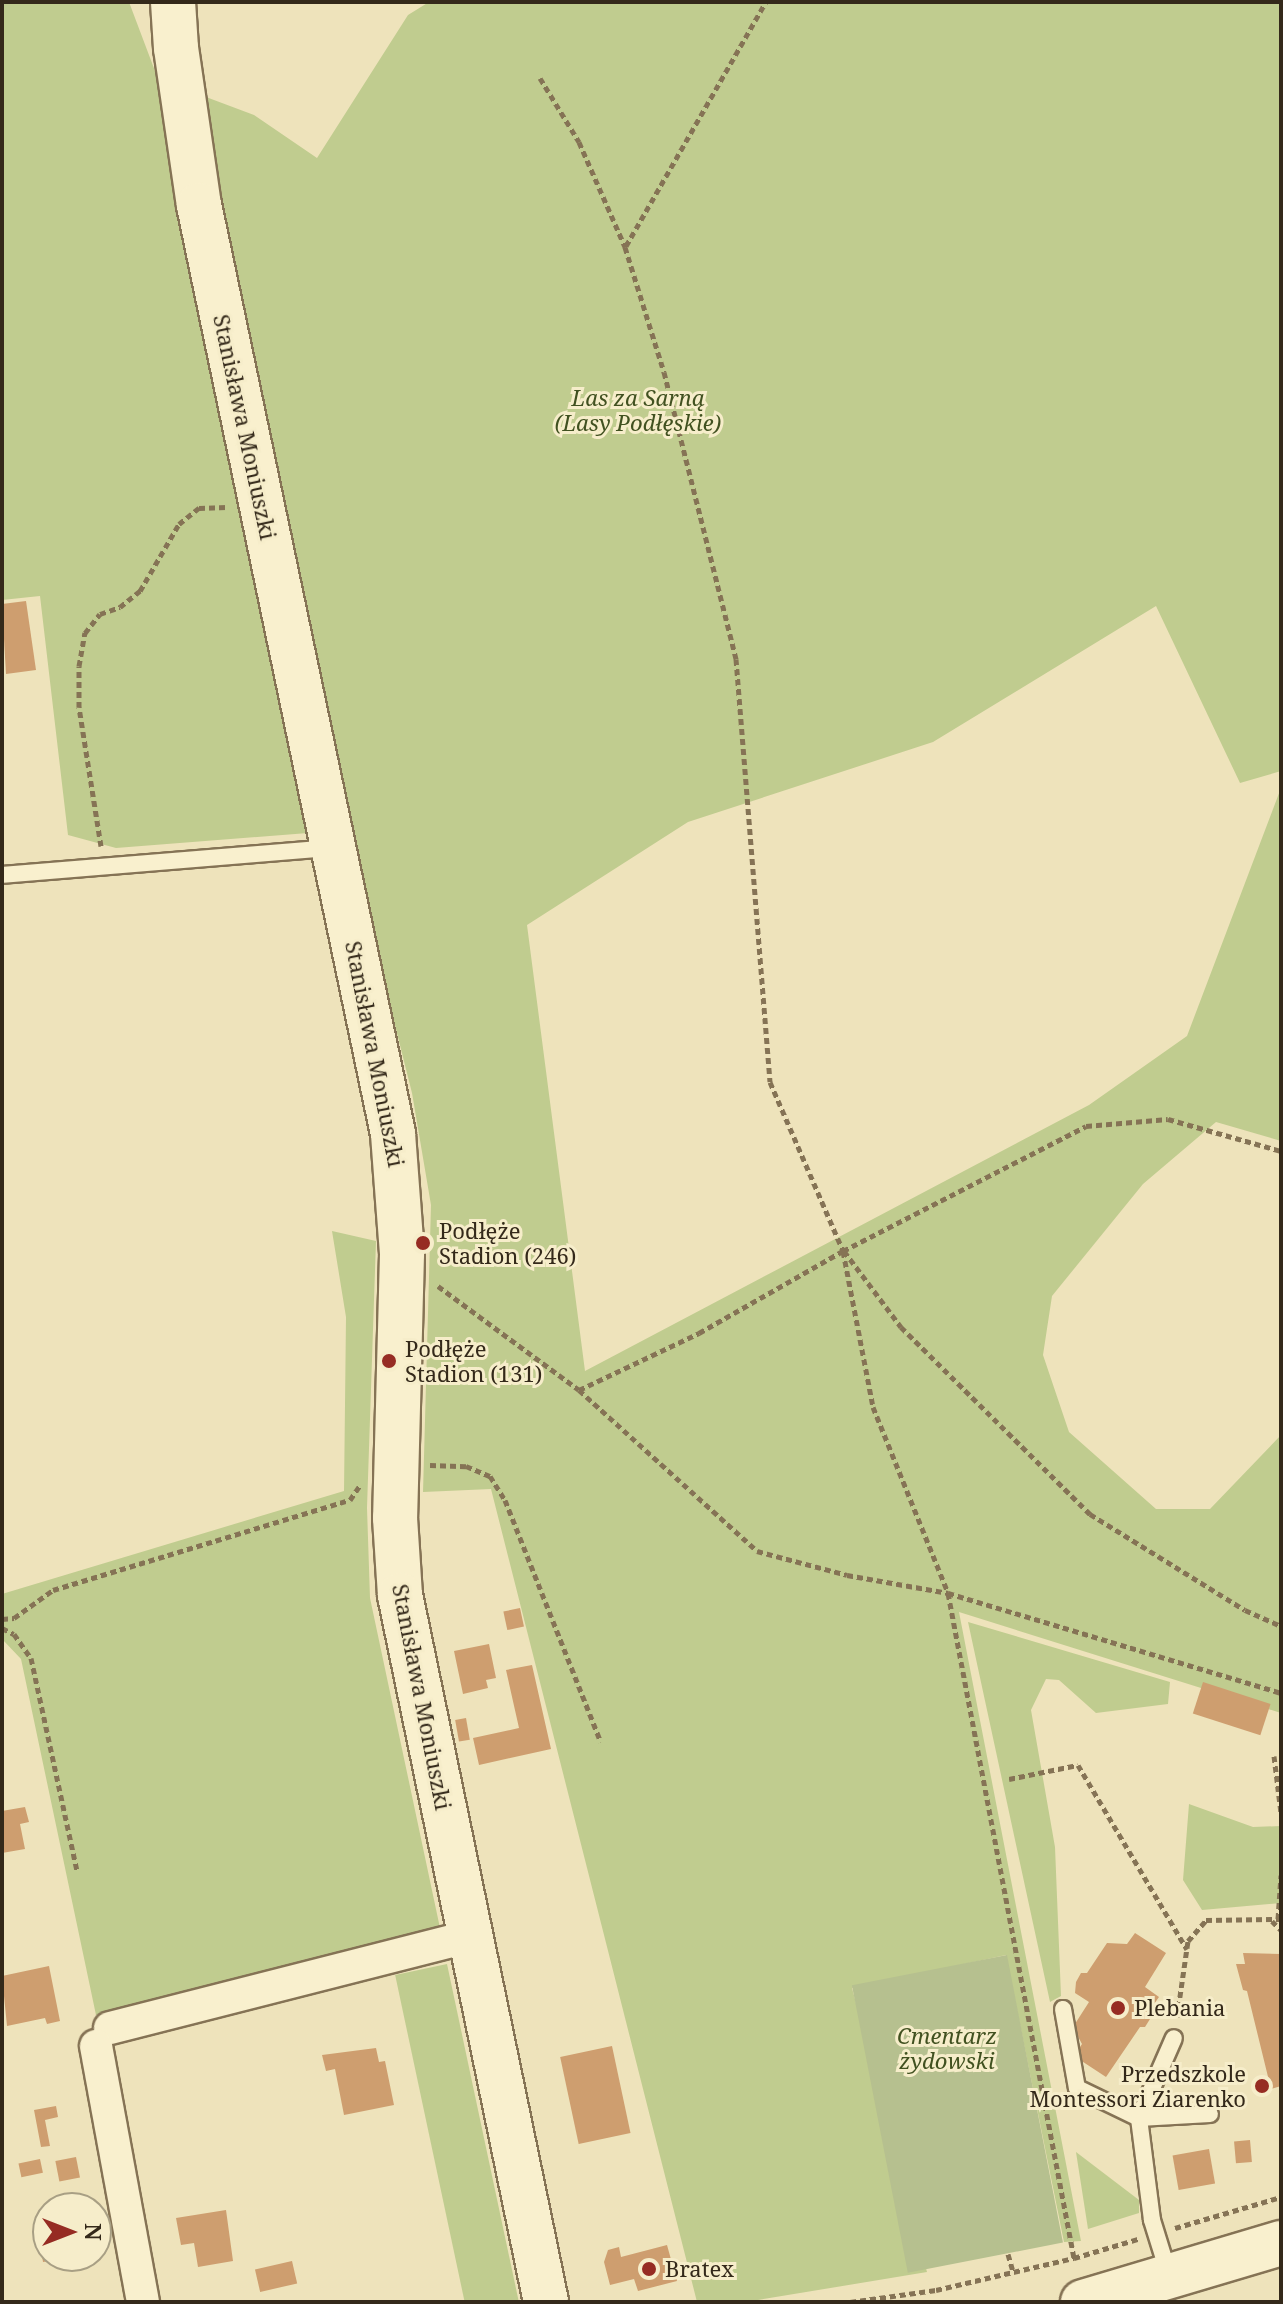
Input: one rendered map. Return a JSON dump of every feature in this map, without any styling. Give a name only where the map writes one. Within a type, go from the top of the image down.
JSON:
[{"type":"street","name":"Stanisława Moniuszki","points":[[173,2],[176,48],[199,205],[381,1072],[398,1174],[403,1308],[380,1473],[395,1518],[400,1595],[468,1937],[548,2299]]},
{"type":"street","points":[[143,2302],[103,2037],[468,1937]]},
{"type":"street","points":[[1083,2302],[1281,2243]]},
{"type":"lane","points":[[2,875],[334,848]]},
{"type":"lane","points":[[1063,2009],[1077,2088],[1139,2118],[1210,2114]]},
{"type":"lane","points":[[1169,2276],[1152,2220],[1139,2118],[1174,2038]]},
{"type":"path","points":[[625,247],[766,2]]},
{"type":"path","points":[[540,78],[579,142],[625,247],[664,372],[736,659],[770,1082],[843,1251],[873,1407],[948,1593],[1074,2258],[936,2290],[850,2302]]},
{"type":"path","points":[[104,867],[79,707],[79,666],[85,633],[100,614],[120,607],[140,591],[179,524],[199,508],[262,510]]},
{"type":"path","points":[[579,1390],[699,1333],[843,1251],[1086,1126],[1168,1119],[1281,1151]]},
{"type":"path","points":[[843,1251],[901,1327],[1090,1514],[1245,1610],[1281,1626]]},
{"type":"path","points":[[434,1283],[579,1390],[757,1551],[847,1575],[948,1593],[1281,1693]]},
{"type":"path","points":[[2,1619],[14,1618],[53,1590],[350,1500],[380,1473],[466,1466],[490,1476],[505,1500],[601,1742]]},
{"type":"path","points":[[2,1628],[14,1634],[31,1658],[77,1871]]},
{"type":"path","points":[[1274,1756],[1281,1813]]},
{"type":"path","points":[[1009,1779],[1078,1765],[1187,1949]]},
{"type":"path","points":[[1281,1875],[1277,1920],[1281,1930]]},
{"type":"path","points":[[1174,2038],[1188,1941],[1206,1920],[1277,1920]]},
{"type":"path","points":[[1008,2254],[1013,2272]]},
{"type":"green space","name":"Las za Sarną (Lasy Podłęskie)","points":[[2,2],[129,2],[158,79],[254,115],[317,158],[408,15],[429,2],[1281,2],[1281,771],[1240,783],[1156,606],[933,742],[688,822],[527,925],[585,1371],[1089,1105],[1187,1036],[1281,788],[1281,1141],[1216,1122],[1143,1184],[1052,1296],[1043,1355],[1069,1432],[1156,1509],[1210,1509],[1281,1435],[1281,1713],[959,1612],[1081,2241],[1064,2242],[1006,1955],[852,1988],[927,2272],[746,2302],[697,2302],[491,1489],[423,1492],[431,1205],[412,1093],[346,830],[116,848],[68,835],[40,596],[2,600]]},
{"type":"green space","points":[[332,1231],[376,1241],[367,1508],[370,1598],[440,1928],[96,2015],[21,1659],[2,1639],[2,1594],[344,1491],[346,1317]]},
{"type":"green space","points":[[968,1622],[1170,1682],[1168,1704],[1096,1713],[1059,1680],[1046,1679],[1031,1710],[1055,1847],[1061,1996],[1050,2002]]},
{"type":"green space","points":[[1189,1804],[1253,1827],[1281,1826],[1281,1903],[1202,1910],[1183,1880]]},
{"type":"green space","name":"Cmentarz żydowski","points":[[1007,1955],[1063,2243],[908,2273],[852,1985]]},
{"type":"green space","points":[[447,1964],[519,2301],[465,2302],[395,1975]]},
{"type":"green space","points":[[1076,2152],[1139,2200],[1139,2213],[1088,2229]]},
{"type":"building","points":[[26,601],[36,670],[6,674],[2,604]]},
{"type":"building","points":[[520,1608],[524,1627],[507,1630],[503,1612]]},
{"type":"building","points":[[489,1644],[496,1678],[486,1680],[488,1688],[463,1694],[454,1651]]},
{"type":"building","points":[[532,1665],[551,1749],[479,1765],[473,1738],[519,1728],[506,1670]]},
{"type":"building","points":[[1203,1682],[1271,1704],[1260,1735],[1193,1713]]},
{"type":"building","points":[[466,1718],[470,1740],[459,1742],[455,1720]]},
{"type":"building","points":[[25,1807],[29,1822],[20,1824],[25,1849],[2,1853],[2,1811]]},
{"type":"building","name":"Plebania","points":[[1135,1933],[1166,1953],[1145,1987],[1159,1997],[1147,2014],[1150,2019],[1145,2027],[1140,2027],[1106,2077],[1074,2056],[1082,2044],[1073,2027],[1089,2002],[1075,1993],[1076,1982],[1081,1973],[1087,1973],[1107,1943],[1127,1944]]},
{"type":"building","points":[[1243,1953],[1281,1954],[1281,2086],[1271,2089],[1247,1991],[1243,1990],[1236,1964],[1245,1964]]},
{"type":"building","points":[[49,1966],[60,2021],[47,2024],[45,2018],[7,2026],[2,1976]]},
{"type":"building","points":[[612,2046],[631,2133],[579,2144],[560,2057]]},
{"type":"building","points":[[376,2048],[379,2062],[385,2061],[394,2105],[344,2115],[335,2069],[326,2071],[322,2055]]},
{"type":"building","points":[[56,2106],[58,2117],[45,2120],[50,2146],[41,2147],[34,2110]]},
{"type":"building","points":[[1250,2140],[1252,2162],[1236,2163],[1234,2141]]},
{"type":"building","points":[[1209,2149],[1215,2183],[1179,2190],[1173,2155]]},
{"type":"building","points":[[76,2157],[80,2178],[59,2182],[55,2161]]},
{"type":"building","points":[[40,2159],[43,2173],[21,2177],[18,2164]]},
{"type":"building","points":[[226,2210],[233,2261],[198,2267],[194,2243],[181,2245],[176,2218]]},
{"type":"building","points":[[667,2245],[677,2281],[638,2291],[634,2279],[610,2285],[604,2262],[608,2250],[619,2247],[621,2257]]},
{"type":"building","points":[[292,2261],[297,2283],[260,2292],[255,2270]]},
{"type":"place","name":"Podłęże Stadion (246)","points":[[423,1243]]},
{"type":"place","name":"Podłęże Stadion (131)","points":[[389,1361]]},
{"type":"place","name":"Plebania","points":[[1118,2008]]},
{"type":"place","name":"Przedszkole Montessori Ziarenko","points":[[1262,2086]]},
{"type":"place","name":"Bratex","points":[[649,2269]]}]
